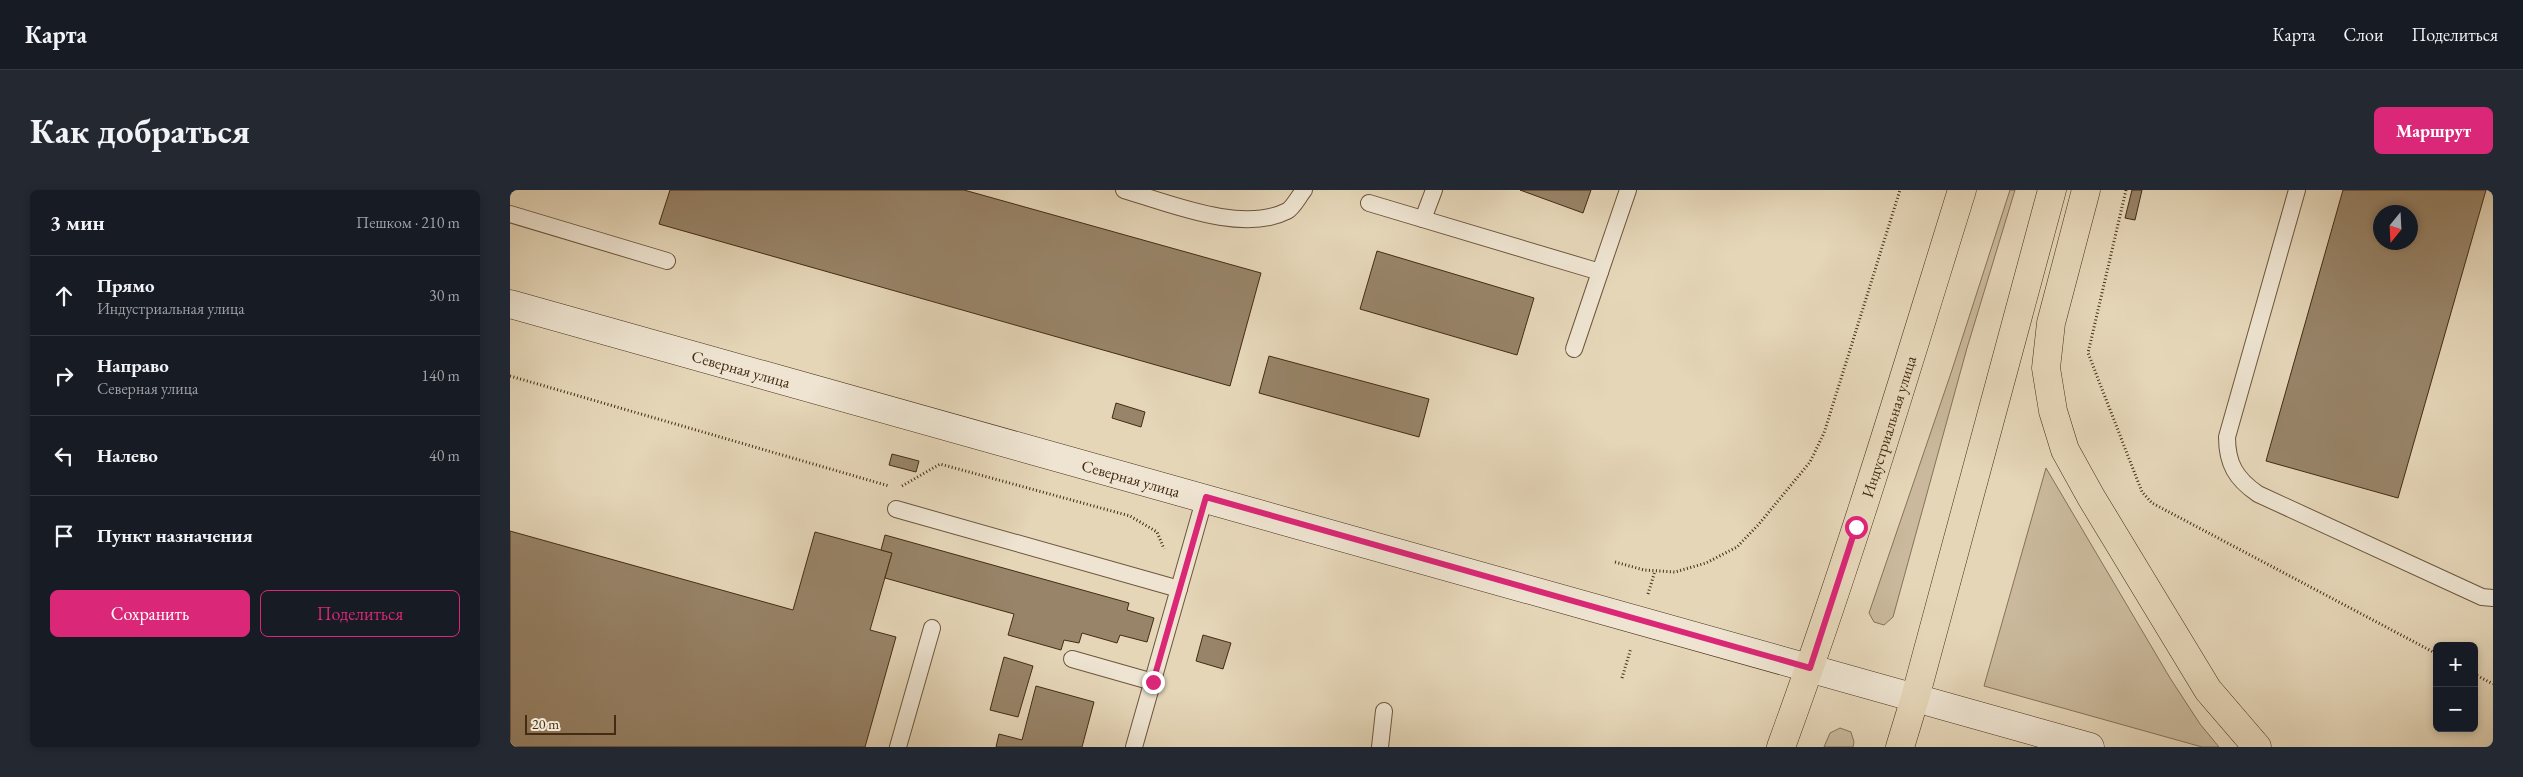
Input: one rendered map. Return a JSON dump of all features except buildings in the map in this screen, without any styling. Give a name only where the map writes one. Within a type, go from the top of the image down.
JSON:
[{"type":"main road","name":"Индустриальная улица","points":[[1781,747],[1810,668],[1962,190]]},
{"type":"main road","points":[[1900,747],[1915,698],[2052,190]]},
{"type":"main road","points":[[2086,190],[2051,323],[2046,368],[2056,419],[2066,450],[2090,497],[2208,690],[2257,747]]},
{"type":"main road","name":"Северная улица","points":[[510,304],[1206,497],[2090,747]]},
{"type":"lane","points":[[1124,190],[1214,216],[1254,220],[1288,211],[1304,190]]},
{"type":"lane","points":[[1422,219],[1434,190]]},
{"type":"lane","points":[[1574,350],[1628,190]]},
{"type":"lane","points":[[2297,190],[2227,437],[2227,455],[2234,472],[2244,485],[2258,494],[2482,597],[2493,598]]},
{"type":"lane","points":[[1369,203],[1600,272]]},
{"type":"lane","points":[[510,214],[667,260]]},
{"type":"lane","points":[[1134,747],[1206,497]]},
{"type":"lane","points":[[896,508],[1179,589]]},
{"type":"lane","points":[[898,747],[932,628]]},
{"type":"lane","points":[[1072,659],[1153,682]]},
{"type":"lane","points":[[1380,747],[1384,711]]},
{"type":"path","points":[[1615,562],[1644,570],[1675,572],[1706,563],[1737,547],[1759,524],[1810,462],[1824,433],[1900,190]]},
{"type":"path","points":[[2126,190],[2088,353],[2142,492],[2152,503],[2433,652]]},
{"type":"path","points":[[510,376],[898,489],[940,464],[1130,516],[1157,532],[1166,556],[1161,584]]},
{"type":"path","points":[[2478,676],[2493,684]]},
{"type":"shaded area","points":[[2010,190],[2015,190],[1967,348],[1893,617],[1884,625],[1874,622],[1869,613],[1951,373]]},
{"type":"shaded area","points":[[2046,468],[2170,678],[2200,724],[2219,747],[2202,747],[1984,686]]},
{"type":"shaded area","points":[[1840,728],[1851,732],[1854,742],[1853,747],[1824,747],[1830,733]]},
{"type":"route","points":[[1153,682],[1206,497],[1810,668],[1856,527]]}]
